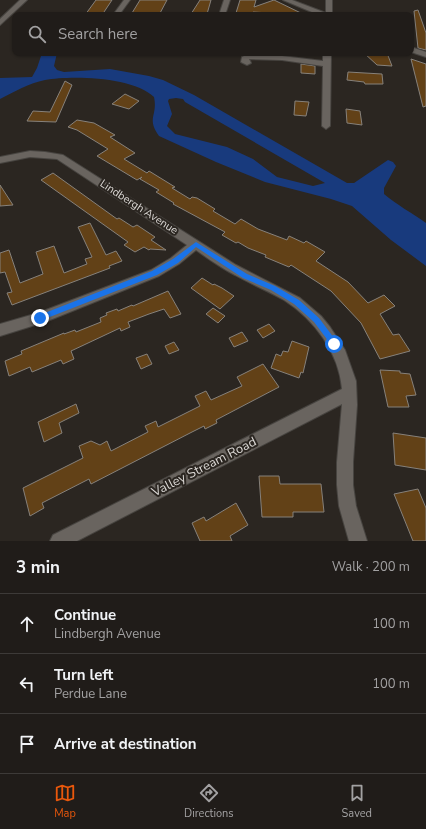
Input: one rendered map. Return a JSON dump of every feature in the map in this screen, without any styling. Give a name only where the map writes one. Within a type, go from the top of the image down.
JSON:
[{"type":"street","points":[[0,22],[24,0]]},
{"type":"street","points":[[118,12],[127,0]]},
{"type":"street","points":[[223,12],[227,0]]},
{"type":"street","points":[[286,0],[317,12]]},
{"type":"street","points":[[329,0],[329,12]]},
{"type":"street","points":[[414,50],[426,54]]},
{"type":"street","points":[[326,126],[327,56]]},
{"type":"street","points":[[247,64],[245,62],[246,57],[282,58],[327,64]]},
{"type":"street","name":"Lindbergh Avenue","points":[[0,160],[23,154],[36,153],[60,157],[245,276],[273,288],[296,302],[317,320],[334,344],[344,364],[350,393],[345,455],[345,485],[349,516],[358,541]]},
{"type":"street","points":[[0,330],[40,318],[155,273],[175,261],[196,244]]},
{"type":"street","name":"Valley Stream Road","points":[[59,541],[350,393]]},
{"type":"water","points":[[41,56],[56,56],[54,66],[57,70],[64,72],[110,69],[163,80],[194,95],[347,183],[354,183],[388,160],[393,162],[396,166],[384,188],[384,194],[426,223],[426,266],[391,240],[352,206],[265,182],[159,136],[153,125],[155,109],[154,97],[145,90],[132,85],[102,79],[57,78],[33,83],[0,99],[0,78],[32,77]],"holes":[[[176,98],[183,99],[185,102],[325,183],[313,186],[277,177],[253,159],[227,147],[175,134],[167,126],[172,114],[168,101],[169,99]]]},
{"type":"building","points":[[96,0],[112,0],[104,12],[87,12]]},
{"type":"building","points":[[140,0],[167,0],[161,12],[133,12]]},
{"type":"building","points":[[200,0],[211,0],[208,12],[192,12]]},
{"type":"building","points":[[240,0],[256,0],[254,7],[274,0],[299,12],[253,12],[236,12]]},
{"type":"building","points":[[418,10],[426,33],[426,50],[418,48],[414,11]]},
{"type":"building","points":[[367,56],[388,56],[392,66],[377,65]]},
{"type":"building","points":[[411,59],[426,64],[426,106],[423,107]]},
{"type":"building","points":[[301,64],[315,66],[315,74],[301,73]]},
{"type":"building","points":[[348,72],[382,74],[383,84],[365,84],[364,82],[347,80]]},
{"type":"building","points":[[65,81],[72,85],[56,122],[27,121],[33,111],[50,112]]},
{"type":"building","points":[[125,94],[139,101],[129,109],[112,104]]},
{"type":"building","points":[[295,101],[309,102],[306,116],[294,115]]},
{"type":"building","points":[[346,109],[360,111],[362,125],[347,123]]},
{"type":"building","points":[[77,120],[94,123],[115,135],[110,137],[135,153],[124,159],[147,173],[149,171],[175,187],[172,188],[190,199],[192,197],[197,198],[215,209],[213,211],[235,224],[241,219],[258,229],[287,240],[289,236],[304,243],[306,241],[325,252],[316,261],[348,282],[368,303],[384,295],[395,306],[380,314],[393,335],[399,334],[410,351],[380,359],[361,323],[331,291],[291,265],[289,267],[265,257],[266,255],[248,248],[238,242],[236,243],[222,235],[225,232],[173,204],[174,203],[156,192],[159,190],[140,179],[142,177],[137,180],[97,156],[108,149],[77,130],[68,127]]},
{"type":"building","points":[[53,173],[117,219],[119,218],[133,227],[137,225],[155,237],[151,240],[166,250],[149,250],[144,247],[135,252],[124,245],[128,242],[41,180]]},
{"type":"building","points":[[0,185],[13,205],[0,206]]},
{"type":"building","points":[[90,223],[106,255],[116,251],[122,261],[109,266],[110,268],[12,305],[7,293],[12,292],[5,272],[0,273],[0,253],[9,250],[20,283],[43,274],[36,252],[54,246],[64,273],[87,264],[85,259],[92,257],[78,227]]},
{"type":"building","points":[[202,278],[234,296],[220,309],[191,288]]},
{"type":"building","points":[[168,291],[181,314],[170,318],[164,309],[149,314],[128,322],[130,327],[121,331],[120,328],[71,351],[74,359],[63,364],[61,360],[32,372],[30,367],[9,376],[5,361],[22,354],[21,351],[64,333],[75,330],[76,332],[101,322],[100,318],[107,315],[106,313],[117,309],[118,311],[132,305],[133,306]]},
{"type":"building","points":[[213,308],[225,316],[218,323],[206,314]]},
{"type":"building","points":[[269,324],[275,331],[263,338],[257,330]]},
{"type":"building","points":[[242,332],[248,341],[234,347],[229,338]]},
{"type":"building","points":[[292,341],[309,347],[303,373],[301,372],[299,378],[271,368],[276,354],[281,356],[283,351],[288,352]]},
{"type":"building","points":[[174,342],[179,350],[169,354],[165,346]]},
{"type":"building","points":[[147,354],[152,364],[141,369],[136,358]]},
{"type":"building","points":[[263,364],[279,387],[216,420],[217,423],[205,429],[204,426],[91,484],[89,479],[42,503],[44,508],[30,516],[23,488],[83,458],[79,446],[91,441],[100,445],[107,441],[111,451],[148,432],[145,426],[156,421],[158,427],[200,406],[195,396],[206,391],[211,400],[242,386],[237,377]]},
{"type":"building","points":[[380,370],[400,371],[400,373],[410,374],[416,395],[406,396],[409,407],[388,407]]},
{"type":"building","points":[[76,404],[79,413],[59,423],[62,433],[44,442],[38,422]]},
{"type":"building","points":[[393,433],[426,438],[426,470],[395,465]]},
{"type":"building","points":[[259,476],[279,476],[280,484],[321,484],[324,512],[293,512],[293,517],[262,517]]},
{"type":"building","points":[[418,489],[426,508],[426,541],[413,541],[394,494]]},
{"type":"building","points":[[236,503],[248,525],[230,536],[232,541],[200,541],[192,523],[204,517],[206,521]]},
{"type":"route","points":[[40,318],[155,273],[175,261],[196,244],[245,276],[273,288],[296,302],[317,320],[334,344]]}]
